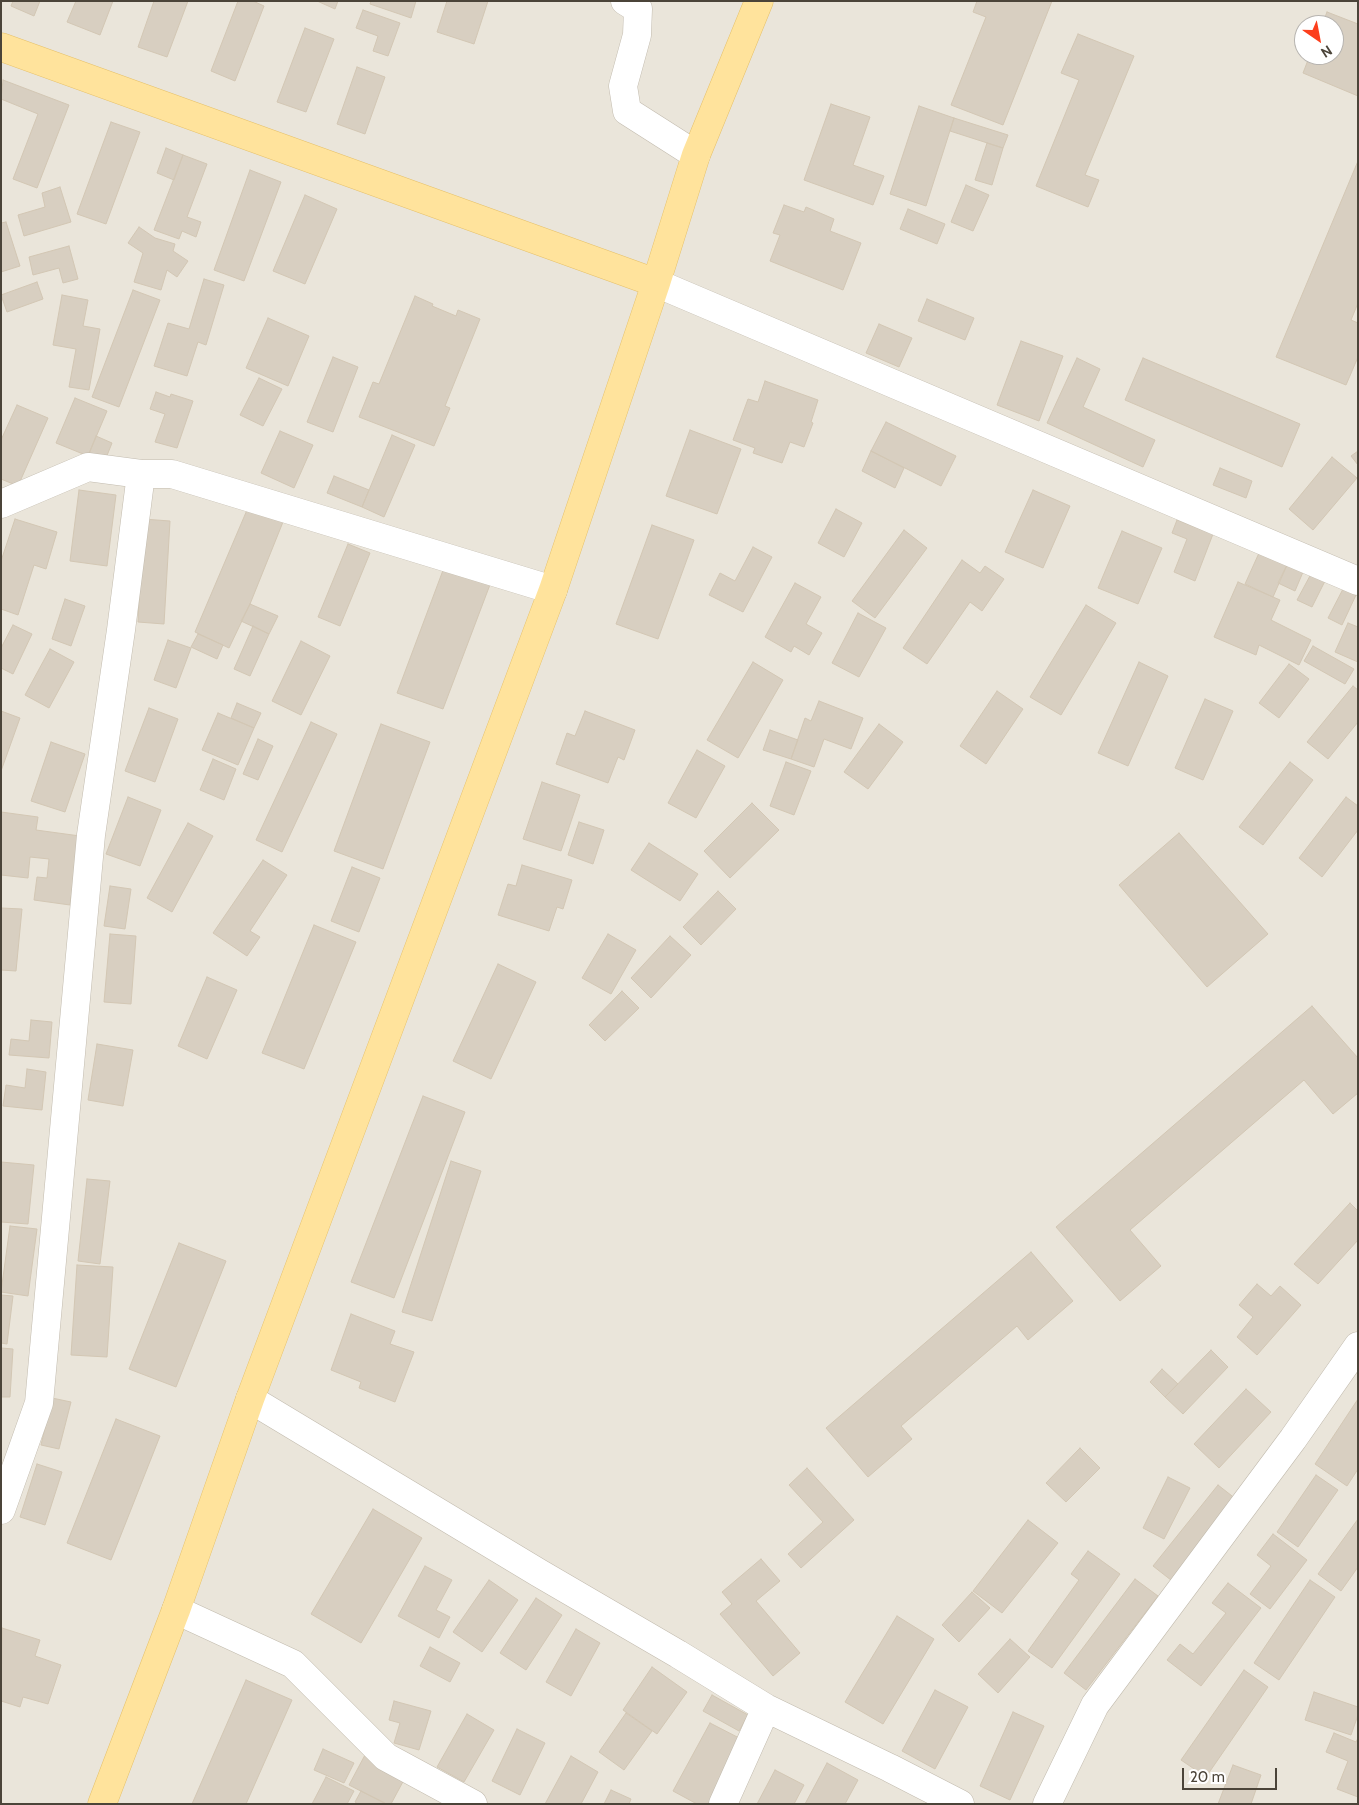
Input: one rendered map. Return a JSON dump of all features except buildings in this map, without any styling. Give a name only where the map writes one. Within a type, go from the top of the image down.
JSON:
[{"type":"main road","points":[[102,1804],[176,1610],[250,1399],[553,590],[656,282],[696,155],[759,1]]},
{"type":"main road","points":[[1,46],[656,282]]},
{"type":"street","points":[[625,1],[638,9],[636,35],[622,86],[627,111],[696,155]]},
{"type":"street","points":[[656,282],[1358,581]]},
{"type":"street","points":[[1,504],[88,467],[141,474],[172,474],[553,590]]},
{"type":"street","points":[[1,1510],[39,1403],[91,835],[121,630],[141,474]]},
{"type":"street","points":[[1047,1804],[1095,1705],[1288,1447],[1358,1346]]},
{"type":"street","points":[[250,1399],[766,1708],[960,1804]]},
{"type":"street","points":[[176,1610],[293,1664],[386,1757],[473,1804]]},
{"type":"street","points":[[724,1804],[766,1708]]},
{"type":"shaded area","points":[[1,1],[1358,1],[1358,1804],[1,1804]]}]
